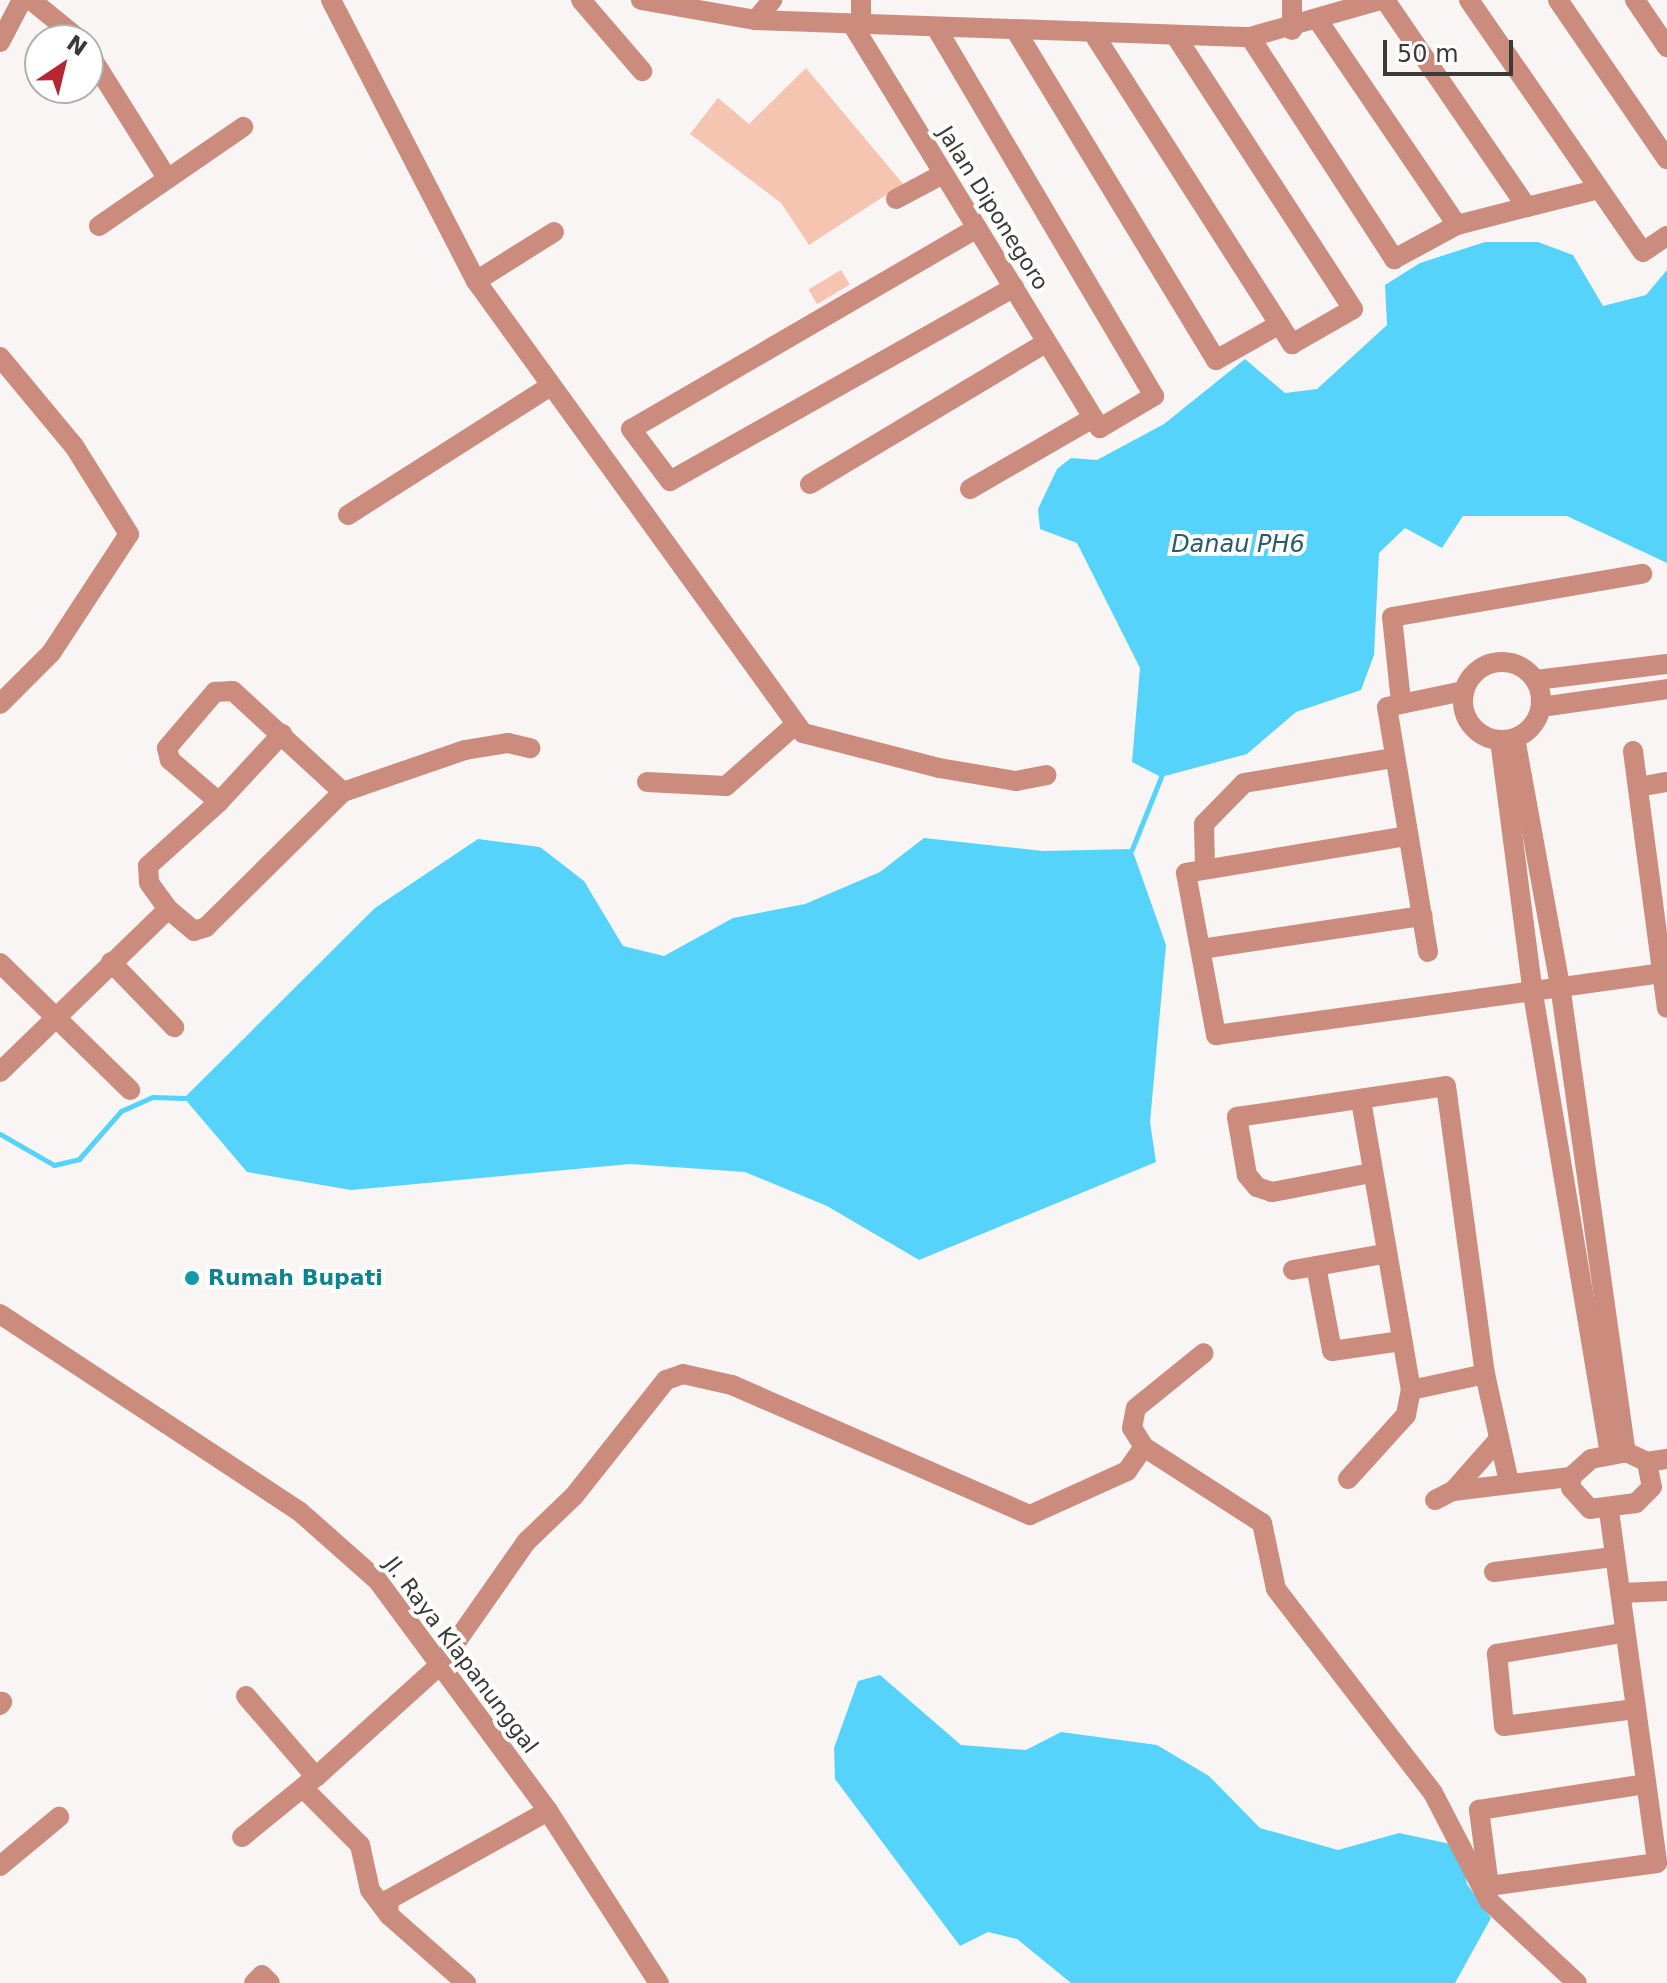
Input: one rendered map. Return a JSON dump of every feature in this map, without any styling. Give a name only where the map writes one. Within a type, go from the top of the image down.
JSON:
[{"type":"street","points":[[0,42],[7,14],[22,0]]},
{"type":"street","points":[[31,0],[60,24]]},
{"type":"street","points":[[331,0],[476,281],[547,388],[795,725],[841,748],[1016,781],[1046,775]]},
{"type":"street","points":[[581,0],[642,71]]},
{"type":"street","points":[[641,0],[756,20],[1095,36],[1250,37],[1292,30],[1382,0],[1527,207]]},
{"type":"street","points":[[756,20],[772,0]]},
{"type":"street","points":[[856,24],[861,0]]},
{"type":"street","points":[[1292,0],[1292,30]]},
{"type":"street","points":[[1469,0],[1643,252],[1667,236]]},
{"type":"street","points":[[1558,0],[1667,159]]},
{"type":"street","points":[[1635,0],[1667,47]]},
{"type":"street","points":[[1319,22],[1457,225]]},
{"type":"street","name":"Jalan Diponegoro","points":[[856,24],[943,174],[1093,418]]},
{"type":"street","points":[[936,28],[1154,396],[1100,428],[1093,418],[970,489]]},
{"type":"street","points":[[1016,31],[1216,360],[1280,324]]},
{"type":"street","points":[[1095,36],[1292,344],[1353,309],[1176,36]]},
{"type":"street","points":[[1250,37],[1394,259],[1457,225],[1599,189]]},
{"type":"street","points":[[104,78],[167,178]]},
{"type":"street","points":[[99,226],[243,127]]},
{"type":"street","points":[[896,199],[943,174]]},
{"type":"street","points":[[977,228],[631,429],[670,481],[1014,287]]},
{"type":"street","points":[[476,281],[554,232]]},
{"type":"street","points":[[810,484],[1047,342]]},
{"type":"street","points":[[0,357],[74,446],[129,534],[51,653],[0,704]]},
{"type":"street","points":[[348,515],[547,388]]},
{"type":"street","points":[[1401,702],[1392,617],[1642,574]]},
{"type":"street","points":[[1496,661],[1519,664],[1536,680],[1541,707],[1533,726],[1508,739],[1478,733],[1464,714],[1463,691],[1475,671],[1496,661]]},
{"type":"street","points":[[1536,680],[1667,664]]},
{"type":"street","points":[[1541,707],[1667,689]]},
{"type":"street","points":[[219,802],[166,752],[215,692],[233,691],[343,792]]},
{"type":"street","points":[[1428,952],[1387,707],[1463,691]]},
{"type":"street","points":[[647,782],[726,786],[795,725]]},
{"type":"street","points":[[282,734],[219,802],[148,866],[149,883],[168,909],[194,931],[206,927],[343,792],[465,750],[508,743],[530,748]]},
{"type":"street","points":[[1508,739],[1560,985],[1618,1454]]},
{"type":"street","points":[[1508,739],[1532,988],[1618,1454]]},
{"type":"street","points":[[1633,751],[1638,787],[1658,868],[1662,950],[1660,973],[1667,1008]]},
{"type":"street","points":[[1205,866],[1204,824],[1244,783],[1394,758]]},
{"type":"street","points":[[1638,787],[1667,782]]},
{"type":"street","points":[[1407,836],[1205,866],[1186,873],[1216,1035],[1532,988],[1660,973]]},
{"type":"street","points":[[0,1072],[168,909]]},
{"type":"street","points":[[1201,949],[1423,916]]},
{"type":"street","points":[[111,962],[174,1027]]},
{"type":"street","points":[[1,968],[58,1015],[130,1090]]},
{"type":"street","points":[[1371,1173],[1272,1192],[1257,1187],[1247,1175],[1237,1117],[1446,1086],[1485,1374],[1509,1482]]},
{"type":"street","points":[[1348,1479],[1406,1415],[1411,1390],[1384,1254],[1361,1101]]},
{"type":"street","points":[[1293,1270],[1384,1254]]},
{"type":"street","points":[[1316,1266],[1332,1351],[1401,1341]]},
{"type":"street","name":"Jl. Raya Klapanunggal","points":[[0,1314],[299,1511],[378,1581],[548,1811],[659,1983]]},
{"type":"street","points":[[1204,1353],[1136,1408],[1132,1428],[1144,1447],[1262,1523],[1276,1589],[1433,1793],[1489,1901],[1577,1983]]},
{"type":"street","points":[[242,1837],[310,1782],[440,1665],[526,1542],[574,1496],[666,1380],[683,1374],[732,1385],[1030,1515],[1127,1471],[1144,1447]]},
{"type":"street","points":[[1411,1390],[1485,1374]]},
{"type":"street","points":[[1498,1440],[1444,1496],[1509,1482],[1571,1477],[1618,1454],[1657,1460],[1659,1486],[1636,1503],[1609,1511],[1580,1502],[1571,1477]]},
{"type":"street","points":[[1609,1511],[1613,1557],[1622,1593],[1622,1633],[1635,1709],[1657,1863],[1489,1886],[1479,1810],[1645,1784]]},
{"type":"street","points":[[1494,1572],[1613,1557]]},
{"type":"street","points":[[1622,1593],[1667,1591]]},
{"type":"street","points":[[1622,1633],[1497,1654],[1504,1726],[1635,1709]]},
{"type":"street","points":[[246,1696],[360,1845],[370,1890],[389,1915],[466,1983]]},
{"type":"street","points":[[389,1915],[396,1890],[548,1811]]},
{"type":"street","points":[[0,1866],[59,1817]]},
{"type":"street","points":[[254,1983],[262,1975],[270,1983]]},
{"type":"shaded area","points":[[806,68],[903,184],[809,245],[781,203],[690,134],[718,98],[749,124]]},
{"type":"shaded area","points":[[841,270],[850,285],[817,304],[808,290]]},
{"type":"water","name":"Danau PH6","points":[[1485,242],[1538,242],[1573,255],[1603,306],[1646,295],[1667,270],[1667,563],[1567,516],[1463,516],[1442,548],[1405,528],[1379,553],[1374,655],[1361,690],[1296,712],[1247,754],[1161,777],[1132,762],[1140,668],[1077,543],[1040,529],[1038,509],[1057,469],[1071,458],[1097,460],[1164,424],[1245,359],[1285,393],[1317,389],[1387,325],[1385,285],[1420,263]]},
{"type":"water","points":[[924,838],[1043,851],[1132,849],[1166,945],[1150,1122],[1156,1162],[919,1260],[827,1206],[745,1172],[630,1164],[351,1190],[247,1172],[184,1098],[375,908],[478,839],[540,847],[584,881],[623,946],[664,956],[733,918],[805,904],[880,872]]},
{"type":"water","points":[[880,1675],[961,1745],[1026,1750],[1061,1732],[1157,1745],[1209,1776],[1260,1828],[1338,1850],[1399,1833],[1460,1846],[1467,1884],[1491,1918],[1455,1983],[1071,1983],[1017,1939],[988,1932],[960,1946],[835,1779],[834,1748],[858,1681]]},
{"type":"waterway","points":[[1132,849],[1161,777]]},
{"type":"waterway","points":[[0,1134],[54,1165],[79,1159],[121,1111],[153,1097],[184,1098]]},
{"type":"place","name":"Rumah Bupati","points":[[192,1278]]}]
